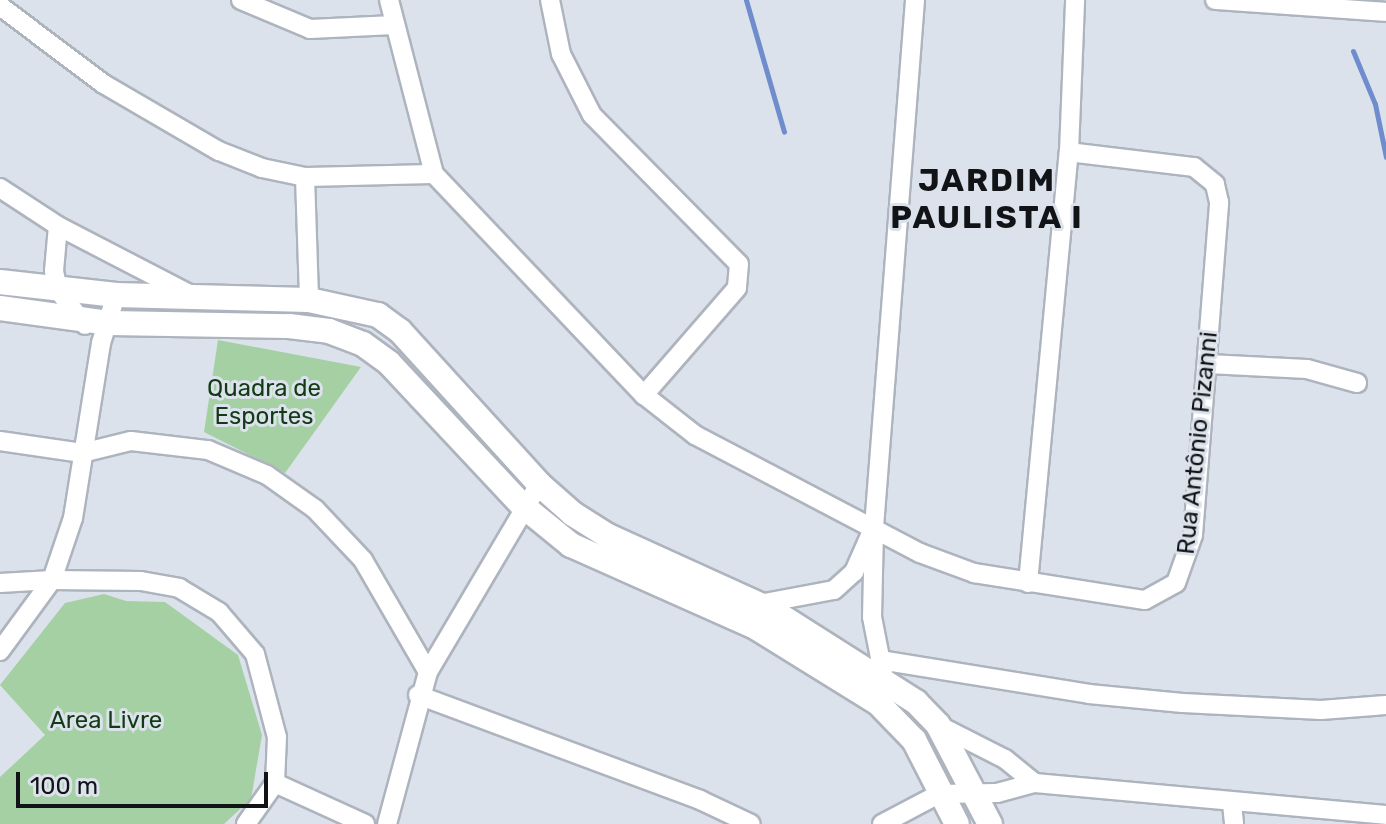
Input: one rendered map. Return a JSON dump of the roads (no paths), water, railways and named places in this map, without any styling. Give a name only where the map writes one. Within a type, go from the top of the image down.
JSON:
[{"type":"street","points":[[241,0],[310,29],[394,25]]},
{"type":"street","points":[[0,6],[102,83],[219,151],[262,168],[305,177],[434,174],[389,0]]},
{"type":"street","points":[[550,0],[561,54],[592,115],[739,264],[737,288],[644,395]]},
{"type":"street","points":[[882,669],[872,617],[874,527],[915,0]]},
{"type":"street","points":[[1028,583],[1069,152],[1075,0]]},
{"type":"street","points":[[1215,0],[1386,12]]},
{"type":"street","name":"Rua Antônio Pizanni","points":[[434,174],[644,395],[695,435],[920,553],[974,573],[1145,600],[1176,583],[1193,535],[1219,202],[1215,184],[1194,167],[1069,152]]},
{"type":"street","points":[[305,177],[309,300]]},
{"type":"street","points":[[0,188],[58,226],[197,298]]},
{"type":"street","points":[[58,226],[54,259],[58,290],[81,320]]},
{"type":"street","points":[[0,282],[116,295],[309,300],[354,306],[400,331],[539,484],[608,536],[759,604],[882,669],[938,725],[990,824]]},
{"type":"street","points":[[0,651],[52,580],[73,518],[105,333],[116,295]]},
{"type":"street","points":[[0,308],[81,320],[105,333],[289,326],[329,331],[363,344],[389,363],[523,506],[571,545],[612,567],[757,628],[826,666],[878,703],[914,740],[957,824]]},
{"type":"street","points":[[1208,364],[1307,369],[1357,383]]},
{"type":"street","points":[[0,441],[82,453],[131,441],[161,441],[208,450],[267,475],[315,509],[363,560],[428,672]]},
{"type":"street","points":[[387,824],[418,695],[428,672],[523,506],[539,484]]},
{"type":"street","points":[[759,604],[834,590],[854,572],[874,527]]},
{"type":"street","points":[[0,583],[141,581],[179,588],[219,612],[255,654],[266,682],[277,737],[275,783],[246,824]]},
{"type":"street","points":[[882,669],[1183,703],[1321,710],[1386,705]]},
{"type":"street","points":[[418,695],[700,800],[751,824]]},
{"type":"street","points":[[938,725],[1005,759],[1035,783]]},
{"type":"street","points":[[275,783],[365,824]]},
{"type":"street","points":[[882,824],[939,794],[974,794],[1035,783],[1376,818]]},
{"type":"street","points":[[1232,804],[1234,824]]},
{"type":"waterway","points":[[746,0],[784,132]]},
{"type":"waterway","points":[[1353,51],[1375,104],[1386,157]]},
{"type":"district","name":"JARDIM PAULISTA I","points":[[987,200]]},
{"type":"park label","name":"Quadra de Esportes","points":[[264,403]]},
{"type":"park label","name":"Area Livre","points":[[106,721]]}]
